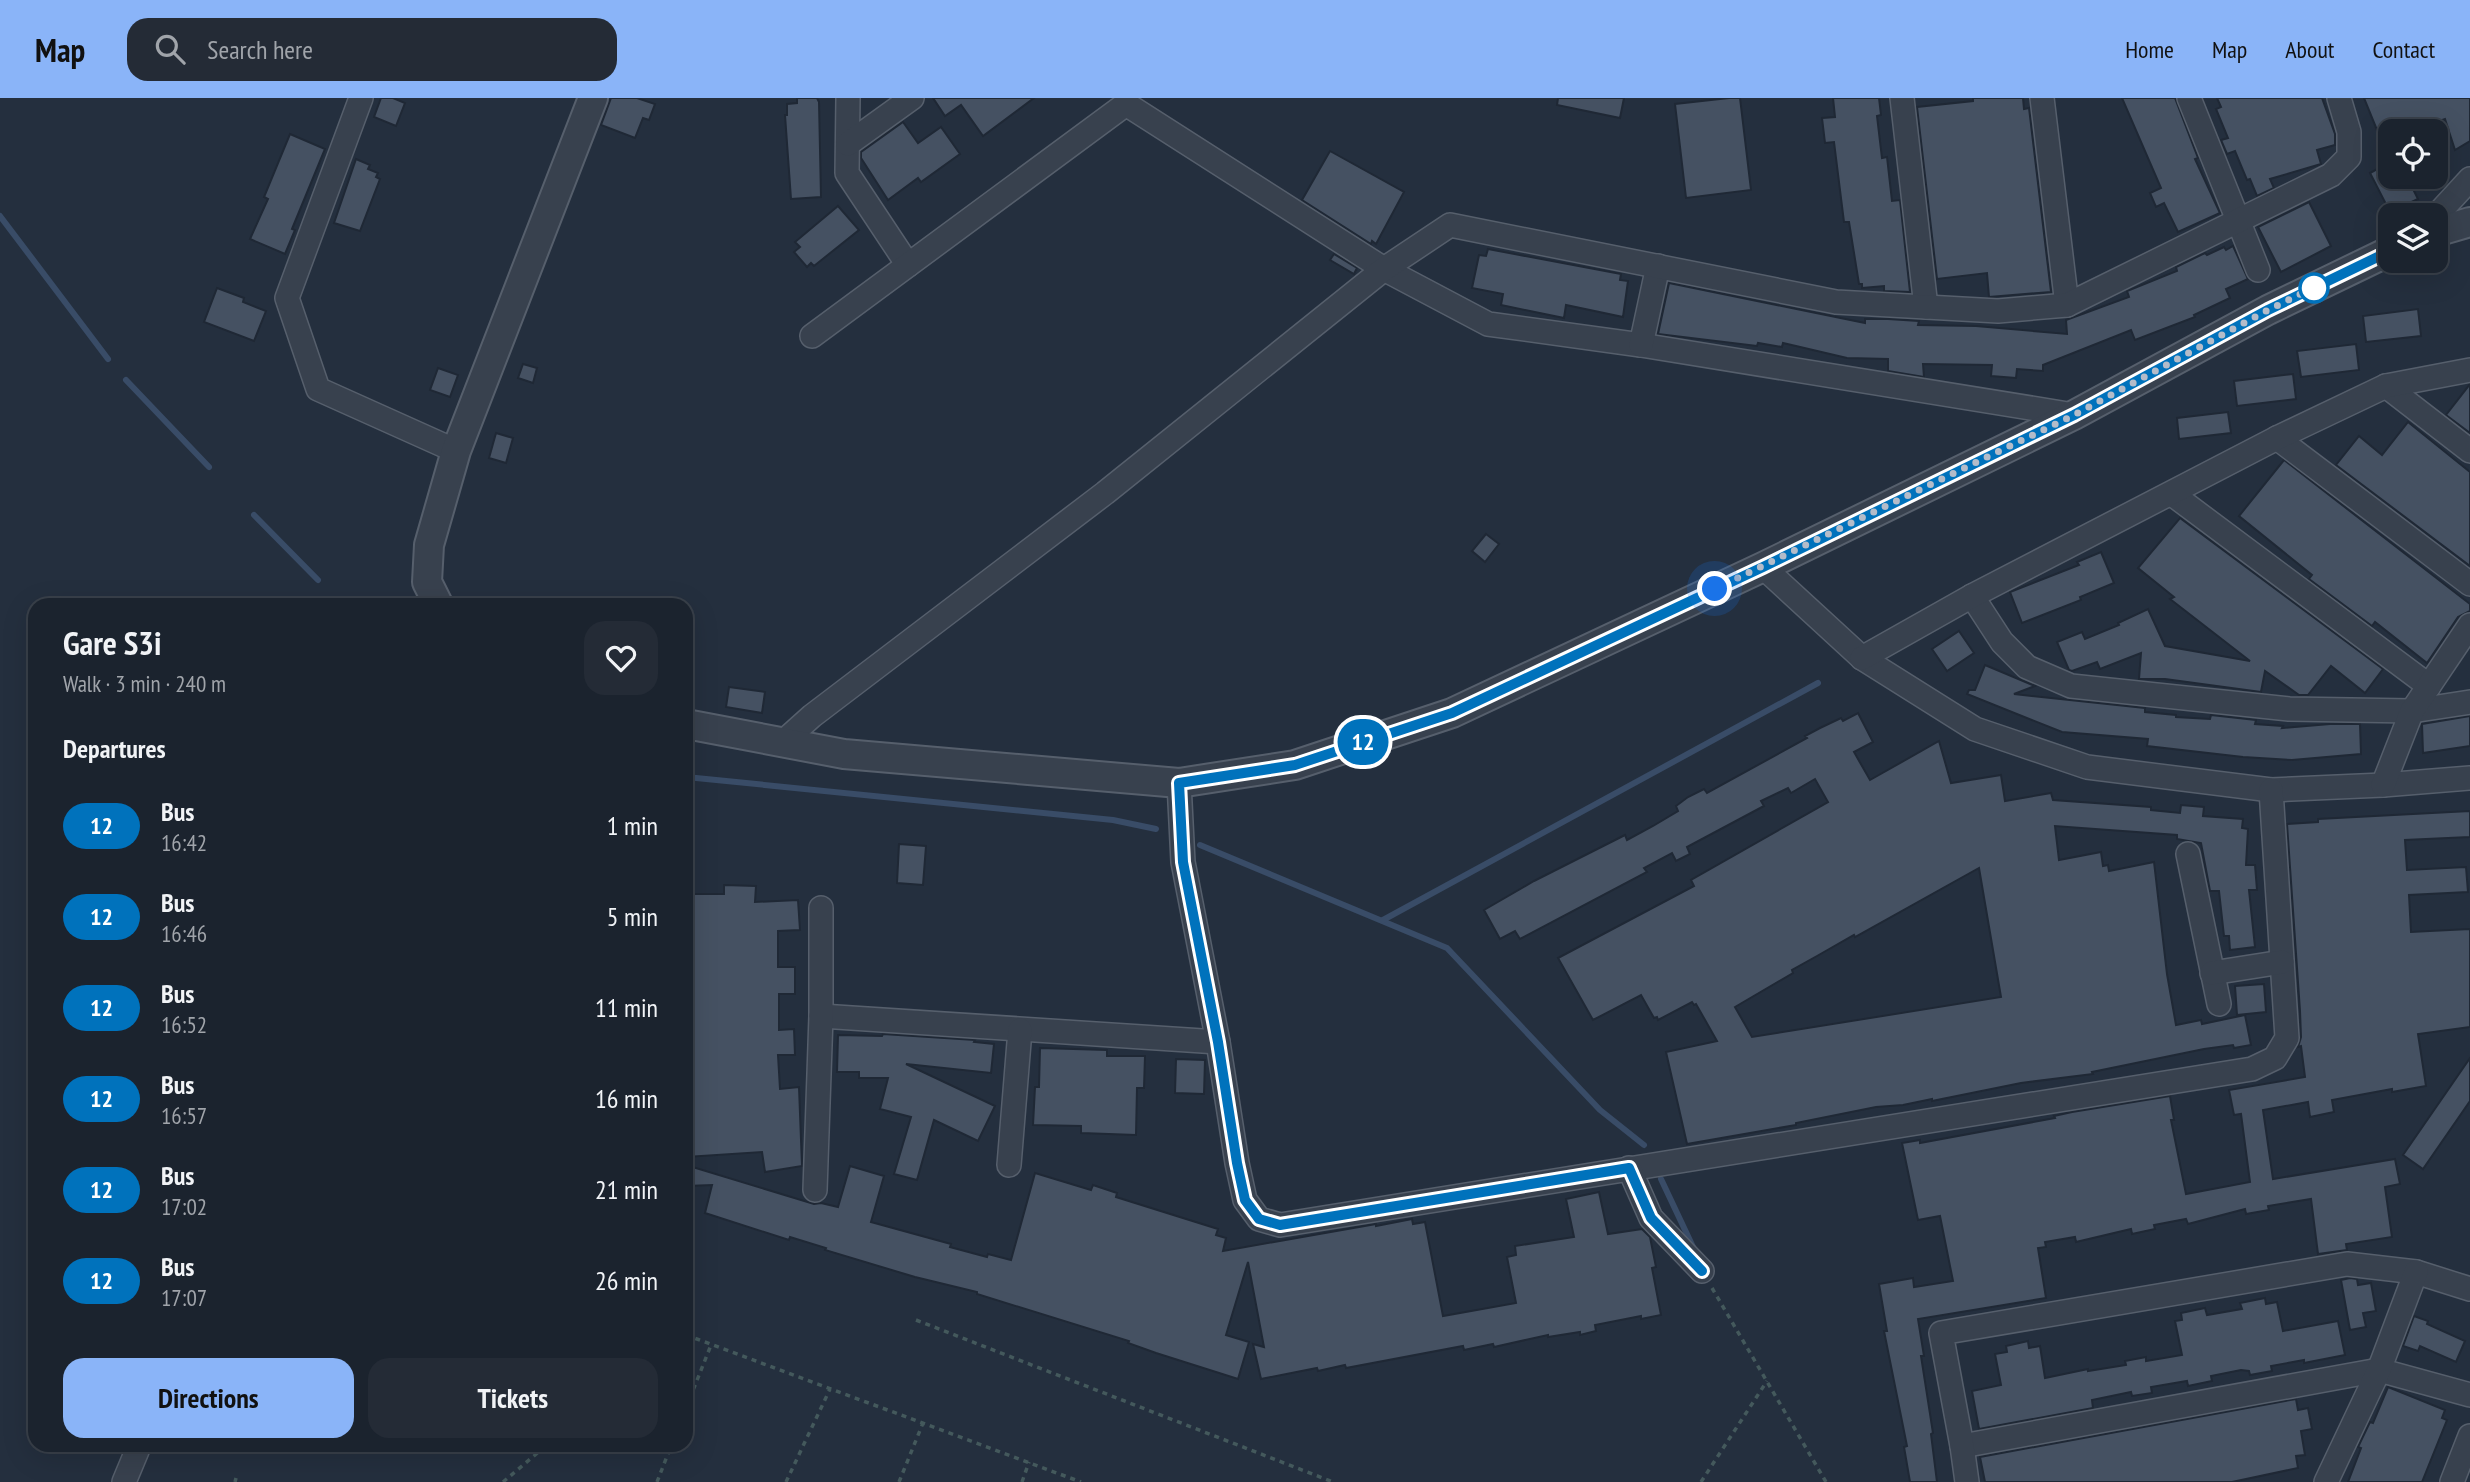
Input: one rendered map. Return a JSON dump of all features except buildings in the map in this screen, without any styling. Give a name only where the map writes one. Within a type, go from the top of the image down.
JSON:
[{"type":"street","points":[[362,98],[288,298],[318,388],[456,451]]},
{"type":"street","points":[[435,598],[427,582],[429,545],[456,451],[593,98]]},
{"type":"street","points":[[848,98],[847,173],[908,265]]},
{"type":"street","points":[[848,144],[912,98]]},
{"type":"street","points":[[1902,98],[1926,307]]},
{"type":"street","points":[[2042,98],[2067,305]]},
{"type":"street","points":[[2189,98],[2258,271]]},
{"type":"street","points":[[783,742],[812,716],[1105,494],[1384,269],[1450,225],[1836,302],[1998,311],[2067,305],[2331,175],[2349,157],[2349,132],[2339,98]]},
{"type":"street","points":[[812,336],[1126,104],[1384,269],[1488,324],[1641,345],[2074,415]]},
{"type":"street","points":[[2448,203],[2470,178]]},
{"type":"street","points":[[2448,228],[2470,222]]},
{"type":"street","points":[[693,725],[844,754],[1179,783],[1295,765],[1452,713],[1763,567],[2074,415],[2268,310],[2378,257]]},
{"type":"street","points":[[1641,345],[1658,266]]},
{"type":"street","points":[[1863,658],[1972,596],[2277,438],[2386,386],[2470,370]]},
{"type":"street","points":[[2386,386],[2470,451]]},
{"type":"street","points":[[2277,438],[2470,584]]},
{"type":"street","points":[[2172,494],[2429,686]]},
{"type":"street","points":[[1763,567],[1863,658],[1975,729],[2087,767],[2271,790],[2470,778]]},
{"type":"street","points":[[1972,596],[2002,642],[2028,667],[2071,686],[2289,709],[2412,710],[2470,702]]},
{"type":"street","points":[[2383,785],[2412,710],[2470,625]]},
{"type":"street","points":[[1179,783],[1183,862],[1245,1200],[1259,1219],[1280,1225],[2252,1069],[2274,1058],[2287,1038],[2271,790]]},
{"type":"street","points":[[2188,854],[2219,1004]]},
{"type":"street","points":[[815,1190],[821,1016],[821,908]]},
{"type":"street","points":[[2212,973],[2282,962]]},
{"type":"street","points":[[821,1016],[1218,1042]]},
{"type":"street","points":[[1009,1165],[1020,1030]]},
{"type":"street","points":[[1629,1168],[1651,1218],[1702,1271]]},
{"type":"street","points":[[1967,1482],[1941,1333],[2347,1264],[2416,1272],[2470,1289]]},
{"type":"street","points":[[2326,1482],[2379,1370],[2416,1272]]},
{"type":"street","points":[[1962,1446],[2379,1370],[2470,1395]]},
{"type":"street","points":[[2452,1482],[2470,1436]]},
{"type":"street","points":[[124,1482],[136,1452]]},
{"type":"path","points":[[1702,1271],[1826,1482]]},
{"type":"path","points":[[916,1320],[1333,1482]]},
{"type":"path","points":[[693,1338],[1082,1482]]},
{"type":"path","points":[[693,1390],[711,1345]]},
{"type":"path","points":[[1701,1482],[1767,1381]]},
{"type":"path","points":[[786,1482],[831,1389]]},
{"type":"path","points":[[899,1482],[923,1423]]},
{"type":"path","points":[[503,1482],[539,1452]]},
{"type":"path","points":[[657,1482],[669,1452]]},
{"type":"path","points":[[1022,1482],[1029,1462]]},
{"type":"waterway","points":[[0,216],[108,359]]},
{"type":"waterway","points":[[126,380],[209,467]]},
{"type":"waterway","points":[[254,515],[318,580]]},
{"type":"waterway","points":[[1383,920],[1818,683]]},
{"type":"waterway","points":[[693,778],[1113,820],[1156,829]]},
{"type":"waterway","points":[[1200,845],[1447,948],[1600,1110],[1644,1145]]},
{"type":"waterway","points":[[1661,1179],[1694,1249]]},
{"type":"bus line","name":"12","points":[[1702,1271],[1651,1218],[1629,1168],[1280,1225],[1259,1219],[1245,1200],[1237,1163],[1218,1042],[1183,862],[1179,783],[1295,765],[1452,713],[1763,567],[2074,415],[2268,310],[2378,257]]},
{"type":"route","points":[[1715,589],[2074,415],[2319,285],[2314,288]]}]
